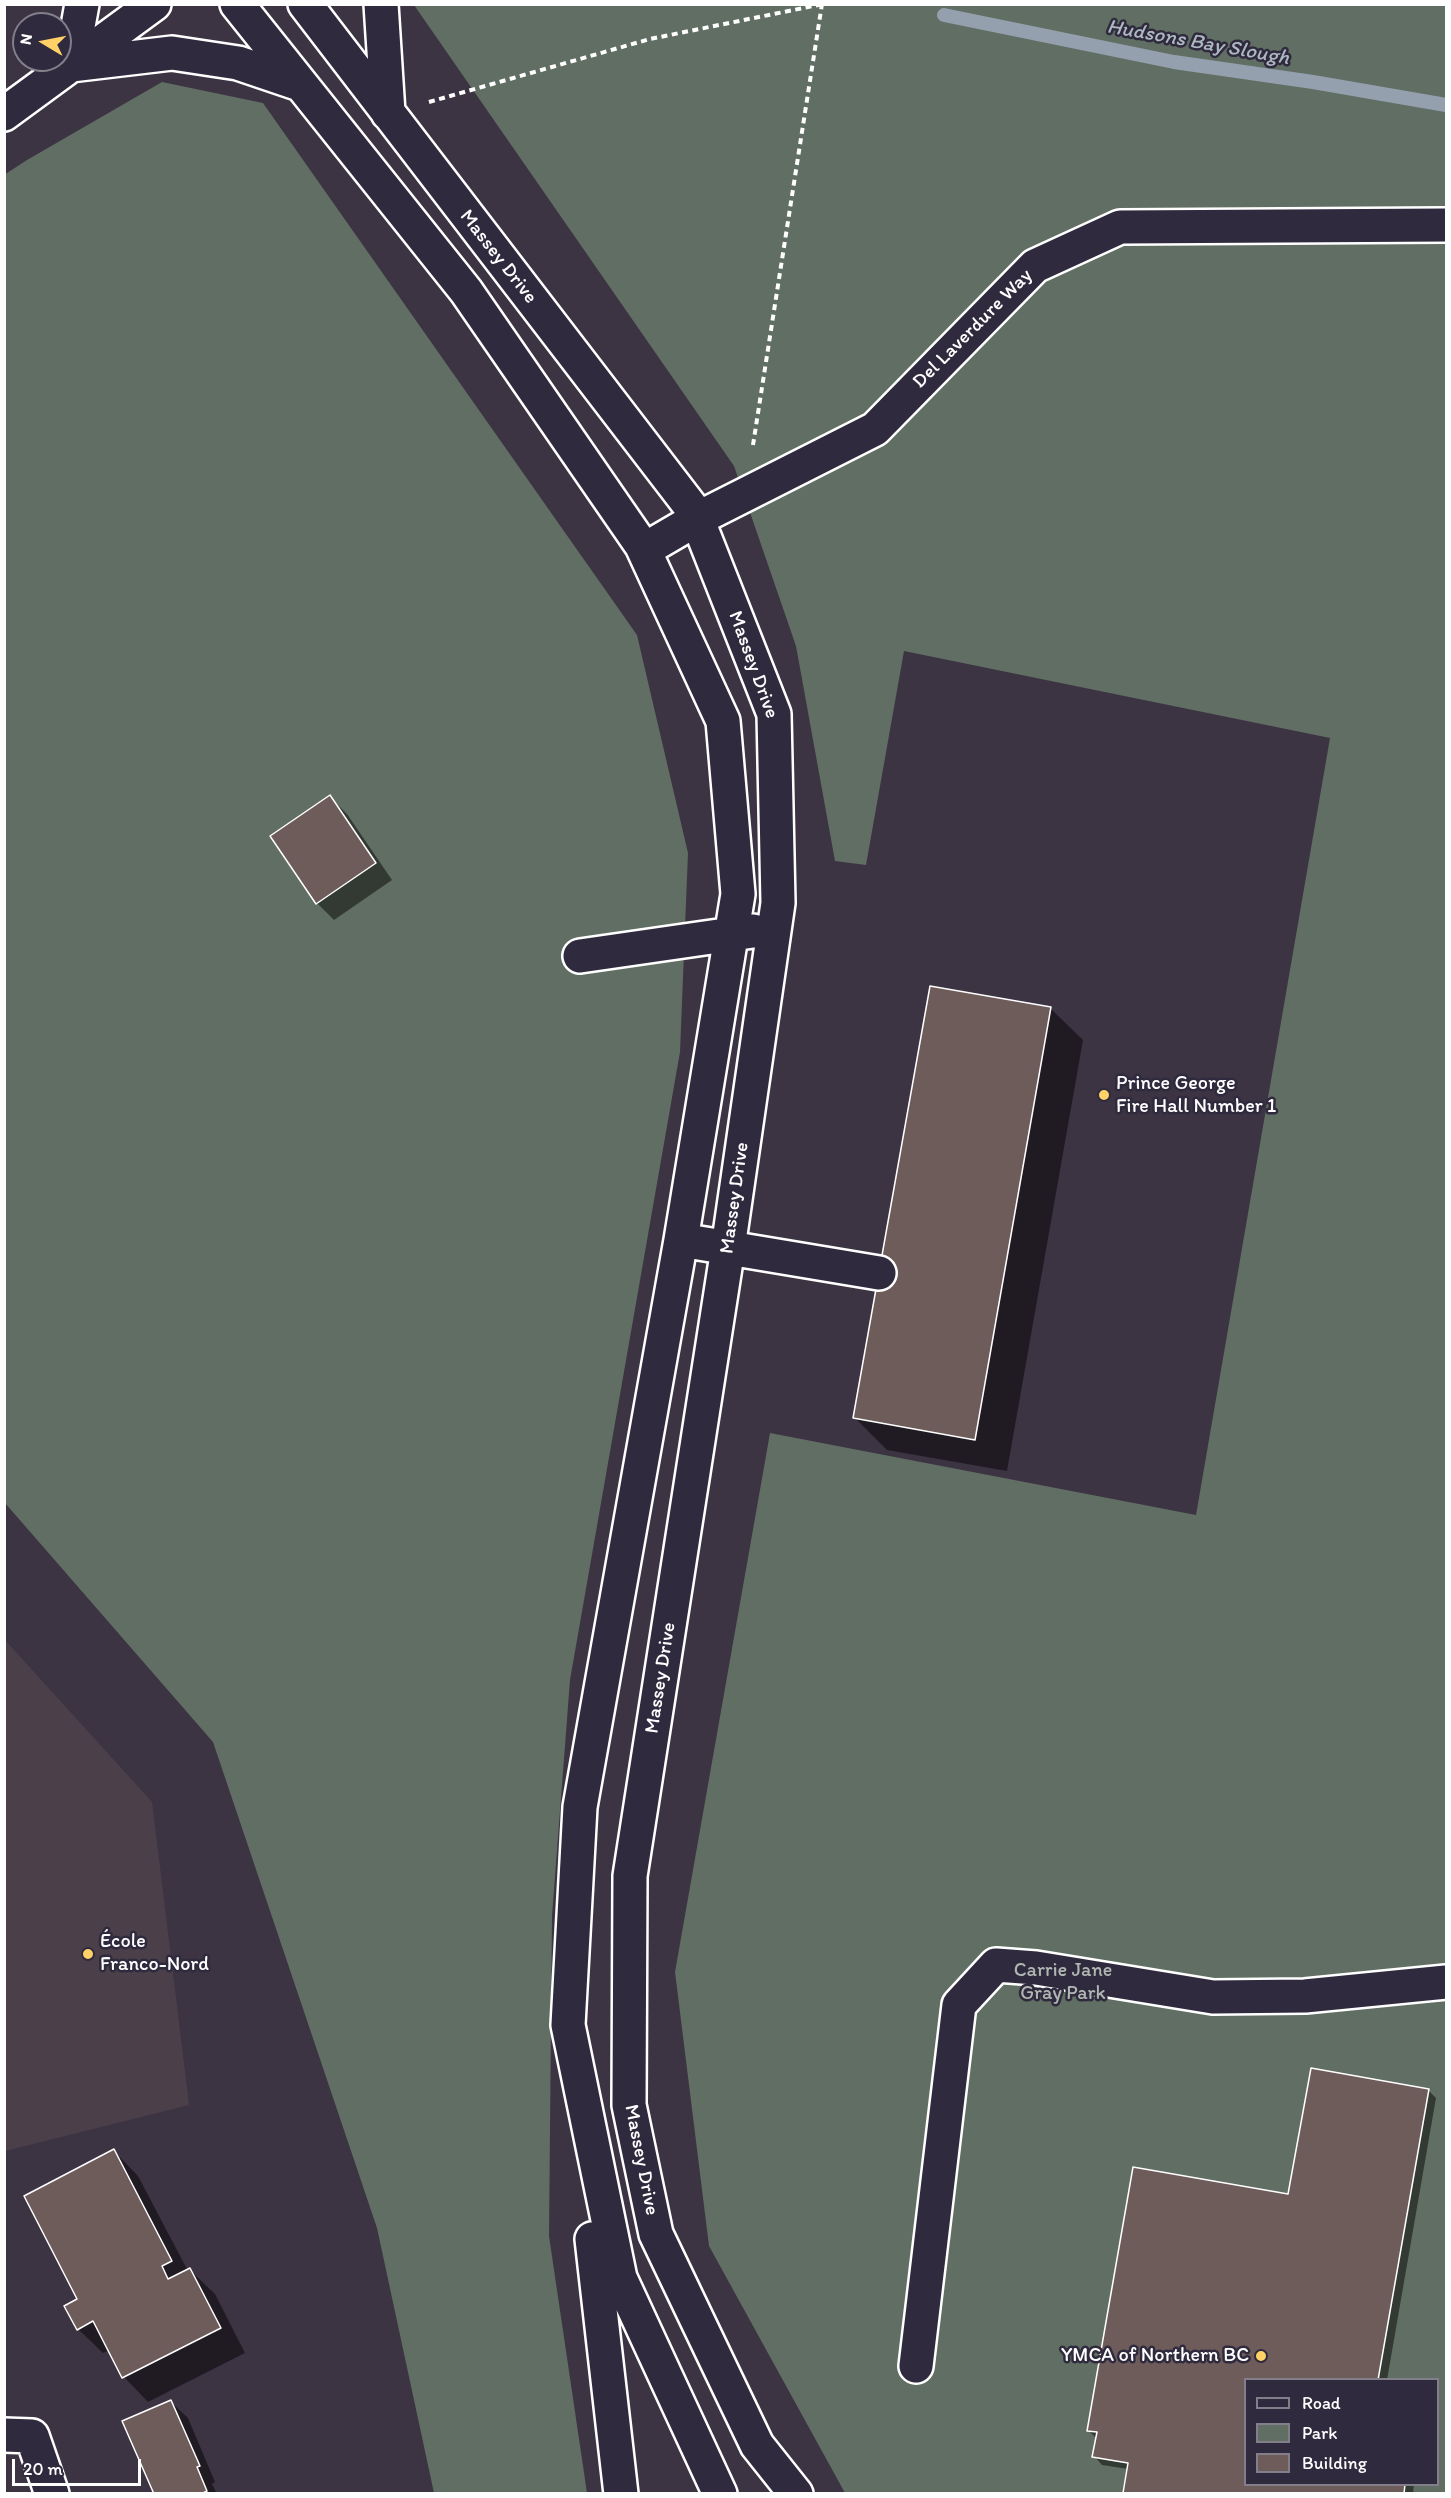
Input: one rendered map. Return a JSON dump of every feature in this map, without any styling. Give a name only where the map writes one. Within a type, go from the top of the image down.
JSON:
[{"type":"street","points":[[72,59],[82,4]]},
{"type":"street","points":[[72,64],[154,4]]},
{"type":"street","points":[[237,4],[466,291],[644,550],[723,721],[738,894],[681,1240],[580,1807],[568,2025],[621,2493]]},
{"type":"street","name":"Massey Drive","points":[[305,4],[694,511],[774,714],[778,903],[728,1248],[630,1876],[629,2105],[656,2234],[757,2445],[796,2493]]},
{"type":"street","points":[[381,4],[388,113]]},
{"type":"street","points":[[72,65],[172,52],[238,63],[300,84]]},
{"type":"street","points":[[4,114],[61,72]]},
{"type":"street","name":"Del Laverdure Way","points":[[644,550],[697,519],[875,429],[1035,266],[1120,227],[1446,225]]},
{"type":"street","points":[[580,956],[775,928]]},
{"type":"street","points":[[681,1240],[879,1273]]},
{"type":"street","points":[[916,2366],[959,2005],[996,1965],[1036,1968],[1213,1996],[1305,1996],[1446,1982]]},
{"type":"street","points":[[568,2025],[620,2278],[720,2493]]},
{"type":"street","points":[[18,2436],[52,2493]]},
{"type":"path","points":[[388,113],[650,39],[822,5],[745,494]]},
{"type":"shaded area","name":"École Franco-Nord","points":[[4,1639],[152,1802],[189,2105],[5,2151]]},
{"type":"green space","name":"Carrie Jane Gray Park","points":[[414,5],[1446,5],[1446,2493],[845,2493],[709,2246],[675,1972],[770,1433],[1196,1515],[1330,738],[904,651],[866,865],[835,861],[796,646],[734,466]]},
{"type":"green space","points":[[162,82],[263,103],[637,635],[688,853],[680,1052],[570,1680],[552,1916],[549,2236],[587,2493],[434,2493],[377,2228],[213,1742],[5,1503],[4,175]]},
{"type":"building","points":[[330,795],[376,863],[316,904],[270,836]]},
{"type":"building","points":[[930,986],[1051,1007],[975,1440],[853,1418]]},
{"type":"building","points":[[1311,2068],[1429,2089],[1378,2378],[1244,2378],[1244,2486],[1405,2486],[1404,2494],[1123,2493],[1128,2463],[1092,2457],[1097,2432],[1087,2431],[1133,2167],[1288,2194]]},
{"type":"building","points":[[114,2149],[172,2261],[162,2266],[168,2279],[190,2268],[221,2328],[122,2378],[93,2321],[77,2330],[64,2306],[77,2299],[24,2196]]},
{"type":"building","points":[[171,2400],[200,2466],[197,2467],[207,2491],[201,2494],[154,2494],[122,2421]]},
{"type":"waterway","name":"Hudsons Bay Slough","points":[[944,15],[1174,62],[1313,82],[1446,105]]},
{"type":"place","name":"Prince George Fire Hall Number 1","points":[[1104,1095]]},
{"type":"place","name":"École Franco-Nord","points":[[88,1954]]},
{"type":"place","name":"YMCA of Northern BC","points":[[1261,2356]]}]
